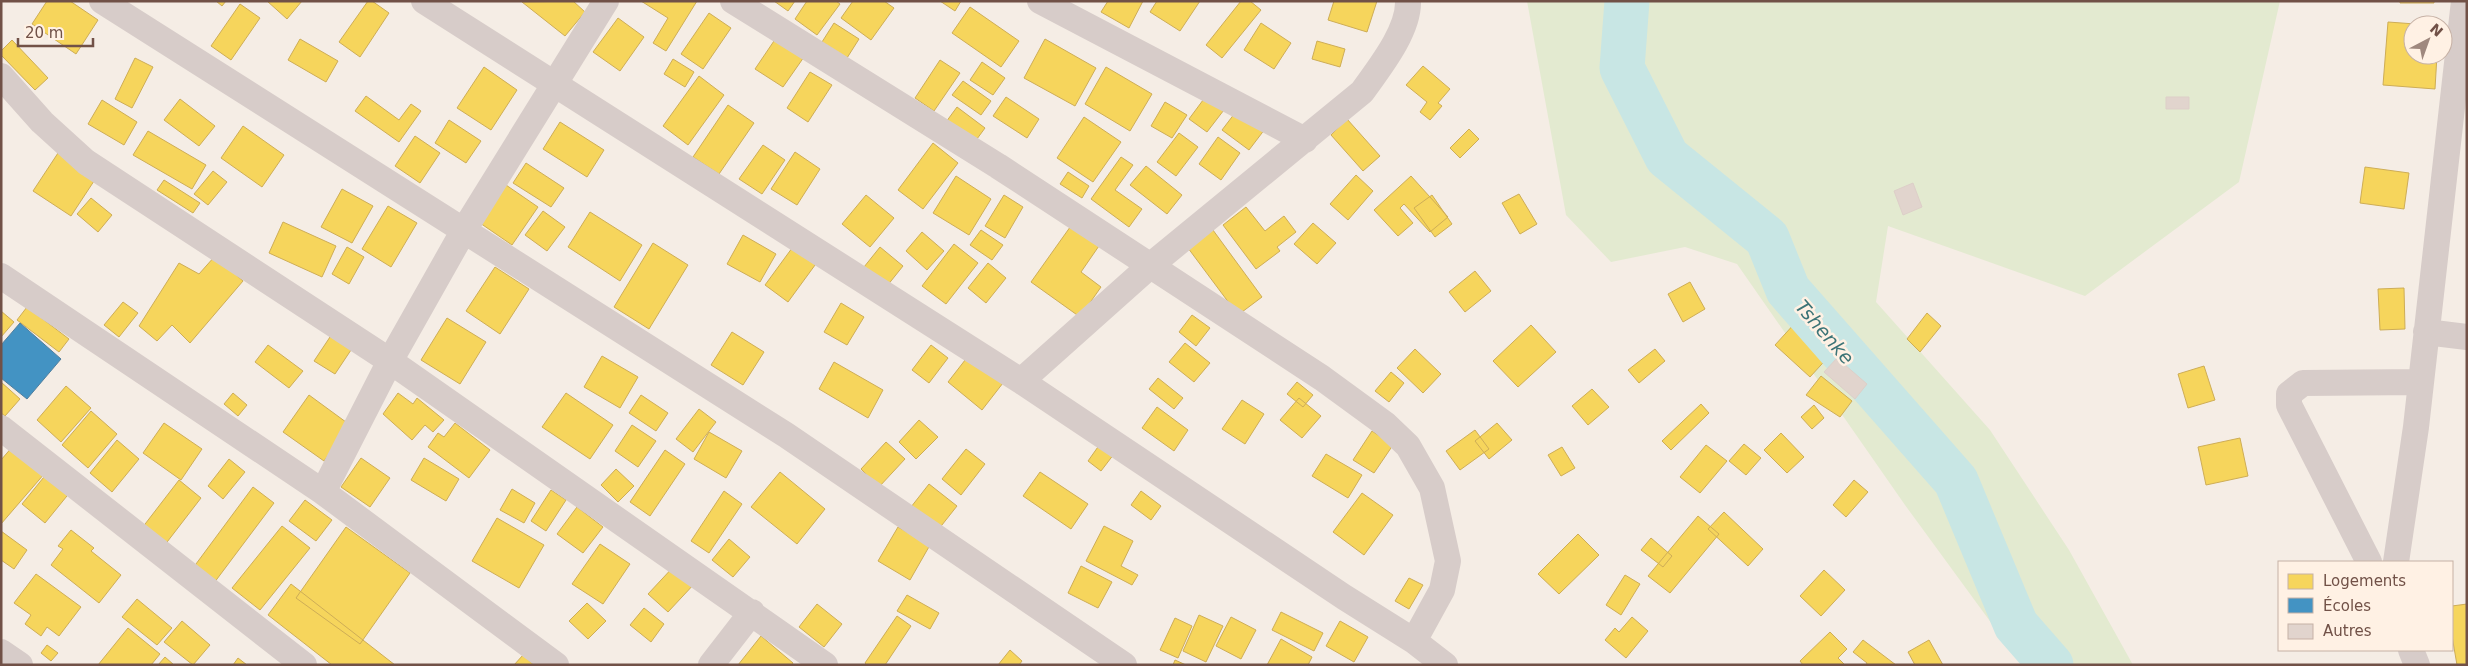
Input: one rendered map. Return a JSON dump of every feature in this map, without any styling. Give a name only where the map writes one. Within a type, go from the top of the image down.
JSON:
[{"type":"street","points":[[102,1],[786,435],[1124,665]]},
{"type":"street","points":[[424,1],[1021,381],[1344,597],[1414,640],[1445,665]]},
{"type":"street","points":[[323,492],[390,361],[464,230],[606,1]]},
{"type":"street","points":[[733,1],[998,166],[1322,378],[1384,424],[1408,446],[1432,488],[1448,561],[1442,590],[1414,640]]},
{"type":"street","points":[[1040,1],[1305,140]]},
{"type":"street","points":[[1021,381],[1150,265],[1362,92],[1379,68],[1406,22],[1408,1]]},
{"type":"street","points":[[2396,561],[2421,382],[2464,1]]},
{"type":"street","points":[[1,76],[42,122],[86,162],[390,361],[752,612],[825,665]]},
{"type":"street","points":[[1,276],[323,492],[556,665]]},
{"type":"street","points":[[2426,332],[2467,337]]},
{"type":"street","points":[[2368,561],[2289,405],[2289,394],[2303,383],[2421,382]]},
{"type":"street","points":[[1,428],[304,665]]},
{"type":"street","points":[[711,665],[752,612]]},
{"type":"street","points":[[2411,651],[2417,665]]},
{"type":"street","points":[[1,652],[20,665]]},
{"type":"green space","points":[[1527,1],[2280,1],[2239,182],[2085,296],[1888,226],[1876,302],[1990,430],[2069,550],[2133,665],[2022,665],[1905,505],[1737,264],[1685,247],[1611,262],[1566,215]]},
{"type":"building: Logements","points":[[47,1],[70,1],[98,20],[76,54],[32,24]]},
{"type":"building: Logements","points":[[216,1],[226,1],[222,6]]},
{"type":"building: Logements","points":[[267,1],[302,1],[287,19]]},
{"type":"building: Logements","points":[[368,1],[372,1],[389,13],[360,57],[339,42]]},
{"type":"building: Logements","points":[[573,1],[585,12],[565,36],[522,2]]},
{"type":"building: Logements","points":[[641,1],[697,1],[666,51],[653,43],[668,18]]},
{"type":"building: Logements","points":[[774,1],[795,1],[788,11]]},
{"type":"building: Logements","points":[[807,1],[836,1],[840,4],[817,35],[795,19]]},
{"type":"building: Logements","points":[[853,1],[884,1],[894,8],[871,40],[841,18]]},
{"type":"building: Logements","points":[[940,1],[961,1],[955,11]]},
{"type":"building: Logements","points":[[1108,1],[1143,1],[1129,28],[1101,12]]},
{"type":"building: Logements","points":[[1157,1],[1200,1],[1180,31],[1150,12]]},
{"type":"building: Logements","points":[[1241,1],[1250,1],[1261,10],[1222,58],[1206,45]]},
{"type":"building: Logements","points":[[1334,1],[1377,1],[1367,32],[1328,20]]},
{"type":"building: Logements","points":[[2400,1],[2434,1],[2434,3],[2400,3]]},
{"type":"building: Logements","points":[[240,4],[260,18],[231,60],[211,46]]},
{"type":"building: Logements","points":[[970,7],[1019,41],[1001,67],[952,33]]},
{"type":"building: Logements","points":[[709,13],[731,28],[703,69],[681,54]]},
{"type":"building: Logements","points":[[618,18],[644,37],[620,71],[593,52]]},
{"type":"building: Logements","points":[[2388,22],[2403,23],[2403,65],[2436,65],[2435,89],[2383,85]]},
{"type":"building: Logements","points":[[834,23],[859,39],[847,58],[822,42]]},
{"type":"building: Logements","points":[[1261,23],[1291,43],[1274,69],[1244,50]]},
{"type":"building: Logements","points":[[776,38],[804,57],[783,87],[755,69]]},
{"type":"building: Logements","points":[[300,39],[338,61],[326,82],[288,60]]},
{"type":"building: Logements","points":[[1045,39],[1096,68],[1075,106],[1024,78]]},
{"type":"building: Logements","points":[[12,40],[48,78],[35,90],[1,55],[1,51]]},
{"type":"building: Logements","points":[[1317,41],[1345,49],[1340,67],[1312,59]]},
{"type":"building: Logements","points":[[135,58],[153,67],[132,108],[115,99]]},
{"type":"building: Logements","points":[[673,59],[694,72],[685,87],[664,74]]},
{"type":"building: Logements","points":[[940,60],[960,73],[934,111],[915,98]]},
{"type":"building: Logements","points":[[982,62],[1005,78],[993,95],[970,80]]},
{"type":"building: Logements","points":[[1423,66],[1450,89],[1438,103],[1442,106],[1430,120],[1420,112],[1427,102],[1406,85]]},
{"type":"building: Logements","points":[[484,67],[517,90],[491,130],[457,108]]},
{"type":"building: Logements","points":[[1106,67],[1152,94],[1130,131],[1085,104]]},
{"type":"building: Logements","points":[[810,72],[832,85],[808,122],[787,108]]},
{"type":"building: Logements","points":[[699,76],[724,95],[688,145],[663,126]]},
{"type":"building: Logements","points":[[963,81],[991,101],[981,115],[952,95]]},
{"type":"building: Logements","points":[[1209,92],[1227,106],[1207,132],[1189,119]]},
{"type":"building: Logements","points":[[366,96],[399,120],[411,104],[421,111],[399,142],[355,111]]},
{"type":"building: Logements","points":[[1006,97],[1039,119],[1027,138],[993,116]]},
{"type":"building: Logements","points":[[180,99],[215,126],[199,146],[164,120]]},
{"type":"building: Logements","points":[[102,100],[137,122],[124,145],[88,124]]},
{"type":"building: Logements","points":[[1165,102],[1187,115],[1172,138],[1151,126]]},
{"type":"building: Logements","points":[[728,105],[754,123],[719,174],[693,157]]},
{"type":"building: Logements","points":[[957,107],[985,128],[974,143],[946,122]]},
{"type":"building: Logements","points":[[1238,109],[1265,129],[1249,150],[1222,130]]},
{"type":"building: Logements","points":[[1084,117],[1121,142],[1093,182],[1057,158]]},
{"type":"building: Logements","points":[[1347,119],[1380,156],[1363,171],[1331,135]]},
{"type":"building: Logements","points":[[449,120],[481,141],[466,163],[435,143]]},
{"type":"building: Logements","points":[[560,122],[604,150],[587,177],[543,149]]},
{"type":"building: Logements","points":[[243,126],[284,155],[262,187],[221,158]]},
{"type":"building: Logements","points":[[1469,129],[1479,139],[1460,158],[1450,148]]},
{"type":"building: Logements","points":[[148,131],[206,165],[192,189],[133,155]]},
{"type":"building: Logements","points":[[1179,133],[1198,147],[1176,176],[1157,162]]},
{"type":"building: Logements","points":[[415,136],[440,153],[420,183],[395,166]]},
{"type":"building: Logements","points":[[1218,137],[1240,153],[1221,180],[1199,164]]},
{"type":"building: Logements","points":[[933,143],[958,163],[923,209],[898,190]]},
{"type":"building: Logements","points":[[763,145],[785,160],[762,194],[739,179]]},
{"type":"building: Logements","points":[[60,150],[98,175],[71,216],[33,191]]},
{"type":"building: Logements","points":[[795,152],[820,169],[797,205],[771,189]]},
{"type":"building: Logements","points":[[1121,157],[1133,165],[1115,190],[1142,209],[1129,227],[1091,199]]},
{"type":"building: Logements","points":[[526,163],[564,188],[551,207],[513,183]]},
{"type":"building: Logements","points":[[1146,166],[1182,195],[1167,214],[1130,185]]},
{"type":"building: Logements","points":[[2365,167],[2409,173],[2404,209],[2360,203]]},
{"type":"building: Logements","points":[[213,171],[227,182],[208,205],[194,194]]},
{"type":"building: Logements","points":[[1068,172],[1089,186],[1082,198],[1060,184]]},
{"type":"building: Logements","points":[[1356,175],[1373,191],[1348,220],[1330,204]]},
{"type":"building: Logements","points":[[956,176],[991,199],[969,235],[933,213]]},
{"type":"building: Logements","points":[[1411,176],[1448,217],[1430,232],[1404,204],[1400,208],[1413,223],[1398,236],[1374,210]]},
{"type":"building: Logements","points":[[164,180],[200,203],[193,213],[157,190]]},
{"type":"building: Logements","points":[[506,185],[538,207],[512,245],[480,223]]},
{"type":"building: Logements","points":[[342,189],[373,206],[352,243],[321,227]]},
{"type":"building: Logements","points":[[1519,194],[1537,224],[1520,234],[1502,203]]},
{"type":"building: Logements","points":[[866,195],[894,218],[870,247],[842,224]]},
{"type":"building: Logements","points":[[1004,195],[1023,207],[1005,238],[985,226]]},
{"type":"building: Logements","points":[[1432,195],[1452,224],[1435,237],[1414,208]]},
{"type":"building: Logements","points":[[91,198],[112,215],[98,232],[77,214]]},
{"type":"building: Logements","points":[[388,206],[417,223],[391,267],[362,249]]},
{"type":"building: Logements","points":[[1246,207],[1265,231],[1284,216],[1296,232],[1277,247],[1280,251],[1256,269],[1223,225]]},
{"type":"building: Logements","points":[[543,211],[565,227],[547,251],[525,235]]},
{"type":"building: Logements","points":[[590,212],[642,245],[620,281],[568,247]]},
{"type":"building: Logements","points":[[283,222],[336,246],[322,277],[269,253]]},
{"type":"building: Logements","points":[[1073,223],[1101,243],[1081,272],[1101,287],[1080,317],[1031,282]]},
{"type":"building: Logements","points":[[1313,223],[1336,243],[1317,264],[1294,244]]},
{"type":"building: Logements","points":[[1210,226],[1262,297],[1238,315],[1185,244]]},
{"type":"building: Logements","points":[[981,230],[1003,245],[992,260],[970,245]]},
{"type":"building: Logements","points":[[922,232],[944,251],[927,270],[906,251]]},
{"type":"building: Logements","points":[[743,235],[776,254],[760,282],[727,264]]},
{"type":"building: Logements","points":[[653,243],[688,265],[649,329],[614,307]]},
{"type":"building: Logements","points":[[795,244],[818,261],[788,302],[765,285]]},
{"type":"building: Logements","points":[[954,244],[978,263],[946,304],[922,286]]},
{"type":"building: Logements","points":[[347,247],[364,257],[349,284],[332,274]]},
{"type":"building: Logements","points":[[880,247],[903,266],[887,286],[864,267]]},
{"type":"building: Logements","points":[[215,256],[243,281],[190,343],[172,325],[157,341],[139,326],[179,263],[199,274]]},
{"type":"building: Logements","points":[[988,263],[1006,278],[986,303],[968,288]]},
{"type":"building: Logements","points":[[495,267],[529,289],[500,334],[466,311]]},
{"type":"building: Logements","points":[[1475,271],[1491,291],[1465,312],[1449,292]]},
{"type":"building: Logements","points":[[1690,282],[1705,309],[1683,322],[1668,294]]},
{"type":"building: Logements","points":[[2404,288],[2405,329],[2380,330],[2378,289]]},
{"type":"building: Logements","points":[[123,302],[138,313],[119,337],[104,325]]},
{"type":"building: Logements","points":[[841,303],[864,317],[847,345],[824,332]]},
{"type":"building: Logements","points":[[27,307],[69,339],[59,352],[17,320]]},
{"type":"building: Logements","points":[[1,311],[14,322],[1,337]]},
{"type":"building: Logements","points":[[1927,313],[1941,326],[1920,352],[1907,339]]},
{"type":"building: Logements","points":[[1192,315],[1210,328],[1196,346],[1179,332]]},
{"type":"building: Logements","points":[[447,318],[486,342],[460,384],[421,360]]},
{"type":"building: Logements","points":[[1796,322],[1831,354],[1810,377],[1775,345]]},
{"type":"building: Logements","points":[[1531,325],[1556,352],[1518,387],[1493,361]]},
{"type":"building: Logements","points":[[732,332],[764,352],[743,385],[711,365]]},
{"type":"building: Logements","points":[[332,334],[353,347],[335,374],[314,361]]},
{"type":"building: Logements","points":[[1185,343],[1210,363],[1194,382],[1169,362]]},
{"type":"building: Logements","points":[[268,345],[303,371],[289,388],[255,362]]},
{"type":"building: Logements","points":[[931,345],[948,358],[929,383],[912,370]]},
{"type":"building: Logements","points":[[1415,349],[1441,374],[1423,393],[1397,368]]},
{"type":"building: Logements","points":[[1655,349],[1665,361],[1639,383],[1628,370]]},
{"type":"building: Logements","points":[[969,355],[1003,383],[982,410],[948,382]]},
{"type":"building: Logements","points":[[602,356],[638,377],[620,408],[584,387]]},
{"type":"building: Logements","points":[[834,362],[883,390],[868,418],[819,389]]},
{"type":"building: Logements","points":[[2204,366],[2215,400],[2188,408],[2178,374]]},
{"type":"building: Logements","points":[[1391,372],[1404,383],[1389,402],[1375,391]]},
{"type":"building: Logements","points":[[1821,376],[1852,401],[1840,417],[1806,395]]},
{"type":"building: Logements","points":[[1158,378],[1183,398],[1174,409],[1149,389]]},
{"type":"building: Logements","points":[[1,382],[20,399],[5,416],[1,413]]},
{"type":"building: Logements","points":[[1297,382],[1313,395],[1303,407],[1287,394]]},
{"type":"building: Logements","points":[[66,386],[91,408],[61,442],[37,420]]},
{"type":"building: Logements","points":[[1592,389],[1609,407],[1588,425],[1572,406]]},
{"type":"building: Logements","points":[[233,393],[247,405],[238,416],[224,404]]},
{"type":"building: Logements","points":[[398,393],[413,404],[417,398],[444,420],[433,432],[425,425],[412,440],[383,414]]},
{"type":"building: Logements","points":[[566,393],[613,425],[590,459],[542,427]]},
{"type":"building: Logements","points":[[309,395],[350,425],[324,461],[283,432]]},
{"type":"building: Logements","points":[[641,395],[668,413],[656,431],[629,413]]},
{"type":"building: Logements","points":[[1299,398],[1321,416],[1302,438],[1280,420]]},
{"type":"building: Logements","points":[[1242,400],[1264,414],[1245,444],[1222,429]]},
{"type":"building: Logements","points":[[1701,404],[1709,413],[1671,450],[1662,441]]},
{"type":"building: Logements","points":[[1814,405],[1824,418],[1812,429],[1801,417]]},
{"type":"building: Logements","points":[[1157,407],[1188,430],[1174,451],[1142,428]]},
{"type":"building: Logements","points":[[699,409],[716,422],[693,452],[676,439]]},
{"type":"building: Logements","points":[[91,411],[117,434],[88,468],[62,445]]},
{"type":"building: Logements","points":[[919,420],[938,437],[916,459],[899,442]]},
{"type":"building: Logements","points":[[164,423],[202,449],[181,480],[143,453]]},
{"type":"building: Logements","points":[[455,423],[490,450],[469,478],[428,447],[438,433],[444,437]]},
{"type":"building: Logements","points":[[1497,423],[1512,440],[1489,459],[1475,441]]},
{"type":"building: Logements","points":[[632,425],[656,441],[638,467],[615,451]]},
{"type":"building: Logements","points":[[1475,430],[1489,449],[1460,470],[1446,451]]},
{"type":"building: Logements","points":[[1372,431],[1393,445],[1374,473],[1353,460]]},
{"type":"building: Logements","points":[[709,432],[742,451],[726,478],[694,459]]},
{"type":"building: Logements","points":[[1781,433],[1804,457],[1787,473],[1764,450]]},
{"type":"building: Logements","points":[[2240,438],[2248,476],[2206,485],[2198,447]]},
{"type":"building: Logements","points":[[117,440],[139,459],[112,492],[90,473]]},
{"type":"building: Logements","points":[[886,442],[905,459],[879,487],[861,469]]},
{"type":"building: Logements","points":[[1100,444],[1114,454],[1101,471],[1088,461]]},
{"type":"building: Logements","points":[[1744,444],[1761,458],[1746,475],[1729,461]]},
{"type":"building: Logements","points":[[1706,445],[1727,461],[1700,493],[1680,477]]},
{"type":"building: Logements","points":[[13,446],[45,473],[1,524],[1,460]]},
{"type":"building: Logements","points":[[1562,447],[1575,468],[1561,476],[1548,455]]},
{"type":"building: Logements","points":[[966,449],[985,464],[961,495],[942,479]]},
{"type":"building: Logements","points":[[665,450],[685,464],[650,516],[630,502]]},
{"type":"building: Logements","points":[[1326,454],[1362,475],[1348,498],[1312,476]]},
{"type":"building: Logements","points":[[361,458],[390,478],[370,507],[341,487]]},
{"type":"building: Logements","points":[[424,458],[459,479],[446,501],[411,480]]},
{"type":"building: Logements","points":[[229,459],[245,472],[223,499],[208,486]]},
{"type":"building: Logements","points":[[616,469],[634,486],[618,502],[601,485]]},
{"type":"building: Logements","points":[[48,472],[71,491],[45,523],[22,504]]},
{"type":"building: Logements","points":[[780,472],[825,509],[797,544],[751,507]]},
{"type":"building: Logements","points":[[1040,472],[1088,504],[1071,529],[1023,496]]},
{"type":"building: Logements","points":[[179,480],[201,498],[164,546],[142,528]]},
{"type":"building: Logements","points":[[1854,480],[1868,492],[1846,517],[1833,505]]},
{"type":"building: Logements","points":[[929,484],[957,506],[938,530],[911,507]]},
{"type":"building: Logements","points":[[253,487],[274,503],[214,583],[193,568]]},
{"type":"building: Logements","points":[[512,489],[535,503],[524,523],[500,510]]},
{"type":"building: Logements","points":[[551,490],[566,500],[546,531],[531,521]]},
{"type":"building: Logements","points":[[724,491],[742,504],[709,553],[691,541]]},
{"type":"building: Logements","points":[[1141,491],[1161,506],[1151,520],[1131,505]]},
{"type":"building: Logements","points":[[1362,493],[1393,515],[1364,555],[1333,532]]},
{"type":"building: Logements","points":[[305,500],[332,520],[316,541],[289,521]]},
{"type":"building: Logements","points":[[577,507],[603,527],[583,553],[557,534]]},
{"type":"building: Logements","points":[[1724,512],[1763,549],[1748,566],[1708,529]]},
{"type":"building: Logements","points":[[1698,516],[1719,534],[1670,593],[1648,576]]},
{"type":"building: Logements","points":[[497,518],[544,545],[519,588],[472,561]]},
{"type":"building: Logements","points":[[282,526],[310,548],[260,610],[232,588]]},
{"type":"building: Logements","points":[[1104,526],[1133,541],[1121,566],[1138,575],[1132,585],[1086,561]]},
{"type":"building: Logements","points":[[346,527],[410,573],[360,644],[296,598]]},
{"type":"building: Logements","points":[[898,527],[930,545],[910,580],[878,561]]},
{"type":"building: Logements","points":[[71,530],[94,548],[91,551],[121,575],[99,603],[51,565],[63,549],[58,546]]},
{"type":"building: Logements","points":[[1,531],[27,550],[14,569],[1,560]]},
{"type":"building: Logements","points":[[1578,534],[1599,555],[1559,594],[1538,574]]},
{"type":"building: Logements","points":[[1651,538],[1672,556],[1663,567],[1641,550]]},
{"type":"building: Logements","points":[[729,539],[750,557],[733,577],[712,560]]},
{"type":"building: Logements","points":[[600,544],[630,564],[603,604],[572,584]]},
{"type":"building: Logements","points":[[676,564],[696,582],[668,612],[648,594]]},
{"type":"building: Logements","points":[[1081,566],[1112,582],[1098,608],[1068,593]]},
{"type":"building: Logements","points":[[1824,570],[1845,590],[1821,616],[1800,596]]},
{"type":"building: Logements","points":[[36,574],[81,607],[59,636],[47,627],[41,636],[25,624],[31,615],[14,603]]},
{"type":"building: Logements","points":[[1625,575],[1640,584],[1621,615],[1606,605]]},
{"type":"building: Logements","points":[[1409,578],[1423,585],[1409,609],[1395,601]]},
{"type":"building: Logements","points":[[291,584],[395,665],[332,665],[268,615]]},
{"type":"building: Logements","points":[[907,595],[939,613],[930,629],[897,611]]},
{"type":"building: Logements","points":[[137,599],[172,628],[157,645],[122,617]]},
{"type":"building: Logements","points":[[587,603],[606,621],[588,639],[569,621]]},
{"type":"building: Logements","points":[[817,604],[842,624],[824,647],[799,627]]},
{"type":"building: Logements","points":[[2467,604],[2467,665],[2457,665],[2453,642],[2453,606]]},
{"type":"building: Logements","points":[[644,608],[664,624],[651,642],[630,625]]},
{"type":"building: Logements","points":[[1281,612],[1323,633],[1314,651],[1272,630]]},
{"type":"building: Logements","points":[[1199,615],[1223,626],[1206,662],[1183,651]]},
{"type":"building: Logements","points":[[897,616],[911,626],[885,665],[867,665],[865,663]]},
{"type":"building: Logements","points":[[1231,617],[1256,630],[1241,659],[1216,646]]},
{"type":"building: Logements","points":[[1632,617],[1648,631],[1626,658],[1605,640],[1615,628],[1619,632]]},
{"type":"building: Logements","points":[[1175,618],[1192,626],[1178,658],[1160,650]]},
{"type":"building: Logements","points":[[182,621],[210,645],[193,665],[164,642]]},
{"type":"building: Logements","points":[[1340,621],[1368,637],[1354,662],[1326,646]]},
{"type":"building: Logements","points":[[128,628],[160,654],[151,665],[98,665]]},
{"type":"building: Logements","points":[[1830,632],[1847,649],[1838,658],[1845,665],[1803,665],[1800,661]]},
{"type":"building: Logements","points":[[761,636],[793,663],[792,665],[738,665]]},
{"type":"building: Logements","points":[[1281,639],[1312,657],[1308,665],[1267,665]]},
{"type":"building: Logements","points":[[1863,640],[1896,665],[1866,665],[1867,663],[1853,652]]},
{"type":"building: Logements","points":[[1929,640],[1943,665],[1915,665],[1908,652]]},
{"type":"building: Logements","points":[[47,645],[58,653],[51,661],[41,653]]},
{"type":"building: Logements","points":[[1010,650],[1022,661],[1019,665],[998,665]]},
{"type":"building: Logements","points":[[523,655],[534,665],[514,665]]},
{"type":"building: Logements","points":[[165,657],[174,665],[158,665]]},
{"type":"building: Logements","points":[[238,658],[247,665],[233,665]]},
{"type":"building: Logements","points":[[1175,660],[1186,665],[1173,665]]},
{"type":"building: Écoles","points":[[20,323],[61,359],[27,399],[1,378],[1,345]]},
{"type":"building: Autres","points":[[2166,97],[2189,97],[2189,109],[2166,109]]},
{"type":"building: Autres","points":[[1913,183],[1922,207],[1903,215],[1894,191]]},
{"type":"building: Autres","points":[[1837,358],[1867,384],[1855,399],[1824,372]]},
{"type":"waterway","name":"Tshenke","points":[[1627,1],[1622,68],[1667,157],[1767,238],[1788,290],[1956,481],[2016,625],[2051,665]]}]
